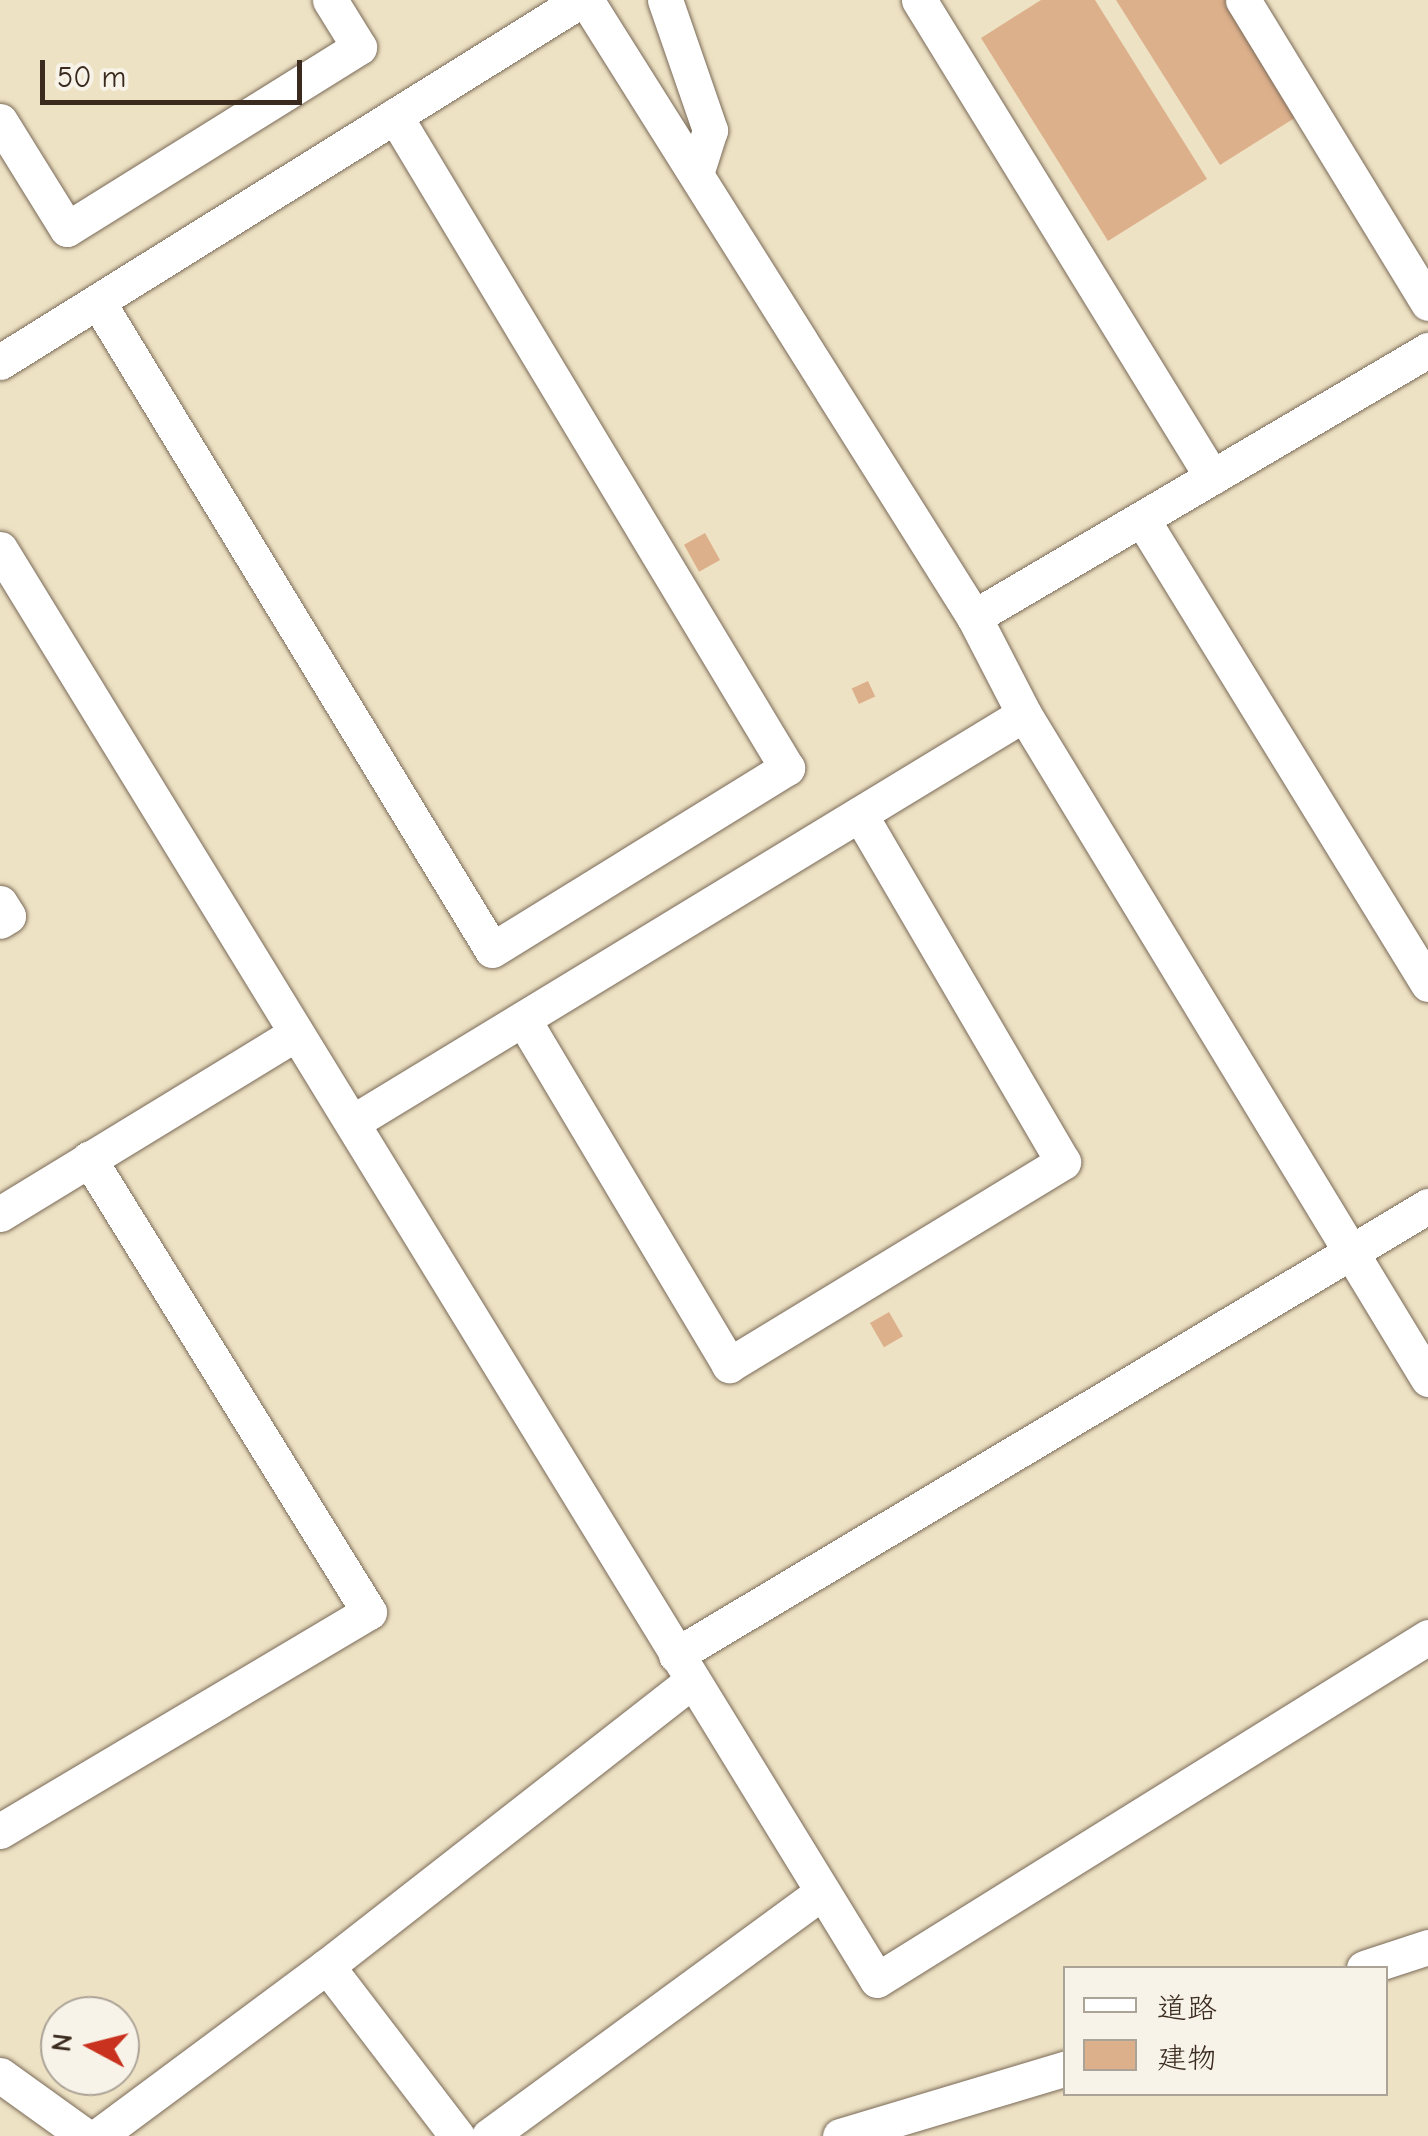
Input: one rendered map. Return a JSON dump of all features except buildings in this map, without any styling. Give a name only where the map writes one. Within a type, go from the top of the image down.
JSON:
[{"type":"street","points":[[0,121],[67,229],[359,47],[330,0]]},
{"type":"street","points":[[0,362],[584,0],[974,617],[1024,714],[1428,1379]]},
{"type":"street","points":[[665,0],[710,130],[696,174]]},
{"type":"street","points":[[919,0],[1212,477]]},
{"type":"street","points":[[1243,0],[1428,303]]},
{"type":"street","points":[[98,302],[492,950],[787,768],[394,116]]},
{"type":"street","points":[[974,617],[1428,350]]},
{"type":"street","points":[[1142,519],[1428,984]]},
{"type":"street","points":[[0,549],[876,1980],[1428,1638]]},
{"type":"street","points":[[353,1122],[1024,714]]},
{"type":"street","points":[[523,1019],[729,1365],[763,1345],[1062,1162],[860,814]]},
{"type":"street","points":[[0,903],[8,916],[0,921]]},
{"type":"street","points":[[0,1214],[296,1033]]},
{"type":"street","points":[[0,1831],[369,1612],[90,1159]]},
{"type":"street","points":[[98,2136],[327,1966],[684,1668],[1428,1206]]},
{"type":"street","points":[[489,2136],[822,1892]]},
{"type":"street","points":[[1370,1966],[1428,1947]]},
{"type":"street","points":[[327,1966],[456,2136]]},
{"type":"street","points":[[840,2136],[1063,2069]]},
{"type":"street","points":[[0,2075],[86,2136]]}]
